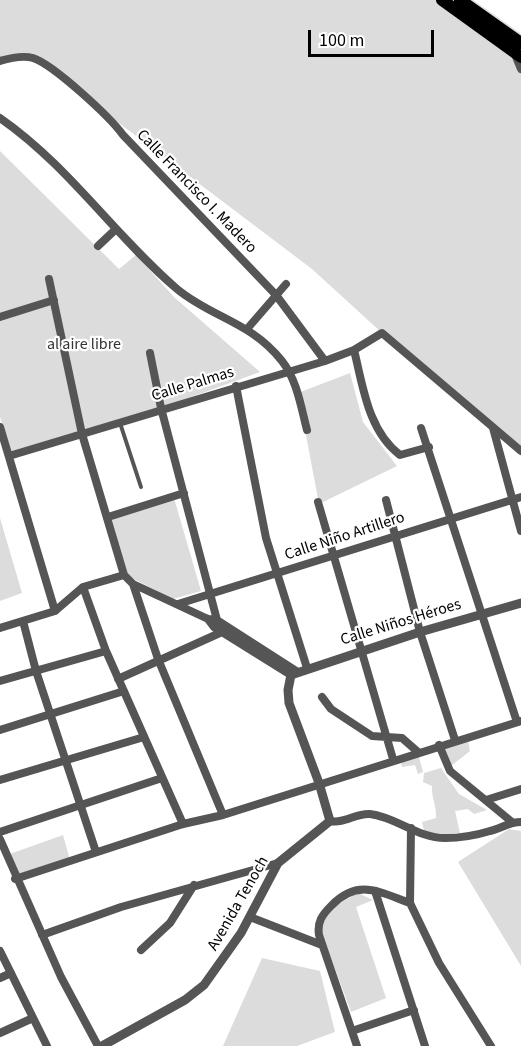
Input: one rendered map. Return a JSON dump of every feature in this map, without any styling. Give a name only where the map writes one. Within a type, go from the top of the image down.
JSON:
[{"type":"main road","points":[[442,0],[519,47]]},
{"type":"main road","points":[[460,0],[519,47]]},
{"type":"street","points":[[519,47],[521,69]]},
{"type":"street","name":"Calle Francisco I. Madero","points":[[0,61],[31,58],[45,64],[113,121],[123,135],[276,295],[325,361]]},
{"type":"street","points":[[0,118],[43,151],[116,229],[179,290],[247,329],[263,341],[289,372],[300,400],[307,429]]},
{"type":"street","points":[[98,246],[116,229]]},
{"type":"street","points":[[49,279],[82,434],[124,575],[133,584],[213,620],[299,672]]},
{"type":"street","points":[[247,329],[286,284]]},
{"type":"street","points":[[0,317],[54,300]]},
{"type":"street","name":"Calle Palmas","points":[[9,456],[120,423],[161,408],[325,361],[354,350],[382,333],[493,426]]},
{"type":"street","points":[[354,350],[371,417],[377,428],[400,455],[429,447]]},
{"type":"street","points":[[150,353],[161,408],[211,593],[213,620],[222,632],[299,672]]},
{"type":"street","points":[[236,386],[299,672],[288,690],[289,703],[319,783],[330,821]]},
{"type":"street","points":[[493,426],[521,451]]},
{"type":"street","points":[[493,426],[521,531]]},
{"type":"street","points":[[0,427],[55,611]]},
{"type":"street","points":[[15,879],[183,824],[223,815],[393,759],[519,721],[421,428]]},
{"type":"street","points":[[108,517],[184,493]]},
{"type":"street","name":"Calle Niño Artillero","points":[[178,604],[452,516],[521,497]]},
{"type":"street","points":[[386,500],[420,632],[455,740]]},
{"type":"street","points":[[318,502],[393,759]]},
{"type":"street","points":[[0,628],[55,611],[83,587],[124,575]]},
{"type":"street","points":[[133,584],[158,659],[223,815]]},
{"type":"street","points":[[83,587],[106,651],[183,824]]},
{"type":"street","name":"Calle Niños Héroes","points":[[299,672],[420,632],[521,603]]},
{"type":"street","points":[[23,621],[36,671],[52,713],[96,852]]},
{"type":"street","points":[[118,679],[222,632]]},
{"type":"street","points":[[0,681],[106,651]]},
{"type":"street","points":[[0,730],[124,692]]},
{"type":"street","points":[[322,697],[331,709],[372,736],[402,738],[418,752]]},
{"type":"street","points":[[0,780],[144,737]]},
{"type":"street","points":[[439,745],[450,771],[512,822],[521,822]]},
{"type":"street","points":[[0,832],[162,778]]},
{"type":"street","points":[[486,800],[521,789]]},
{"type":"street","name":"Avenida Tenoch","points":[[100,1046],[186,1000],[204,985],[223,962],[278,863],[330,821],[337,822],[360,814],[372,814],[392,819],[435,837],[446,838],[490,832],[512,822]]},
{"type":"street","points":[[411,828],[410,903],[439,963],[491,1046]]},
{"type":"street","points":[[0,839],[15,879],[61,977],[100,1046]]},
{"type":"street","points":[[42,935],[121,907],[278,863]]},
{"type":"street","points":[[141,950],[170,923],[194,885]]},
{"type":"street","points":[[357,1046],[322,945],[318,927],[321,917],[337,899],[350,891],[362,888],[410,903]]},
{"type":"street","points":[[375,891],[425,1046]]},
{"type":"street","points":[[250,917],[322,945]]},
{"type":"street","points":[[0,951],[47,1046]]},
{"type":"street","points":[[0,978],[11,973]]},
{"type":"street","points":[[352,1031],[414,1010]]},
{"type":"street","points":[[0,1033],[33,1018]]},
{"type":"lane","points":[[120,423],[141,487]]},
{"type":"green space","points":[[0,0],[440,0],[521,62],[521,446],[382,333],[312,269],[29,55],[0,58]]},
{"type":"green space","name":"al aire libre","points":[[0,151],[119,269],[136,255],[174,297],[260,372],[153,411],[11,452],[0,417]]},
{"type":"green space","points":[[350,373],[363,422],[397,466],[319,504],[298,393]]},
{"type":"green space","points":[[174,498],[201,591],[173,599],[126,575],[108,517]]},
{"type":"green space","points":[[0,518],[22,593],[0,601]]},
{"type":"green space","points":[[468,740],[470,751],[451,766],[441,750]]},
{"type":"green space","points":[[419,757],[423,772],[418,774],[415,765],[402,767],[401,761]]},
{"type":"green space","points":[[441,768],[459,794],[487,810],[474,814],[468,809],[455,811],[460,833],[425,835],[422,822],[436,818],[436,814],[432,786],[423,782],[424,773]]},
{"type":"green space","points":[[509,829],[521,831],[521,966],[458,862]]},
{"type":"green space","points":[[63,835],[70,860],[16,878],[7,855]]},
{"type":"green space","points":[[358,893],[373,900],[356,907],[386,998],[351,1012],[320,928],[328,910]]},
{"type":"green space","points":[[262,958],[320,971],[335,1032],[297,1046],[223,1046]]}]
